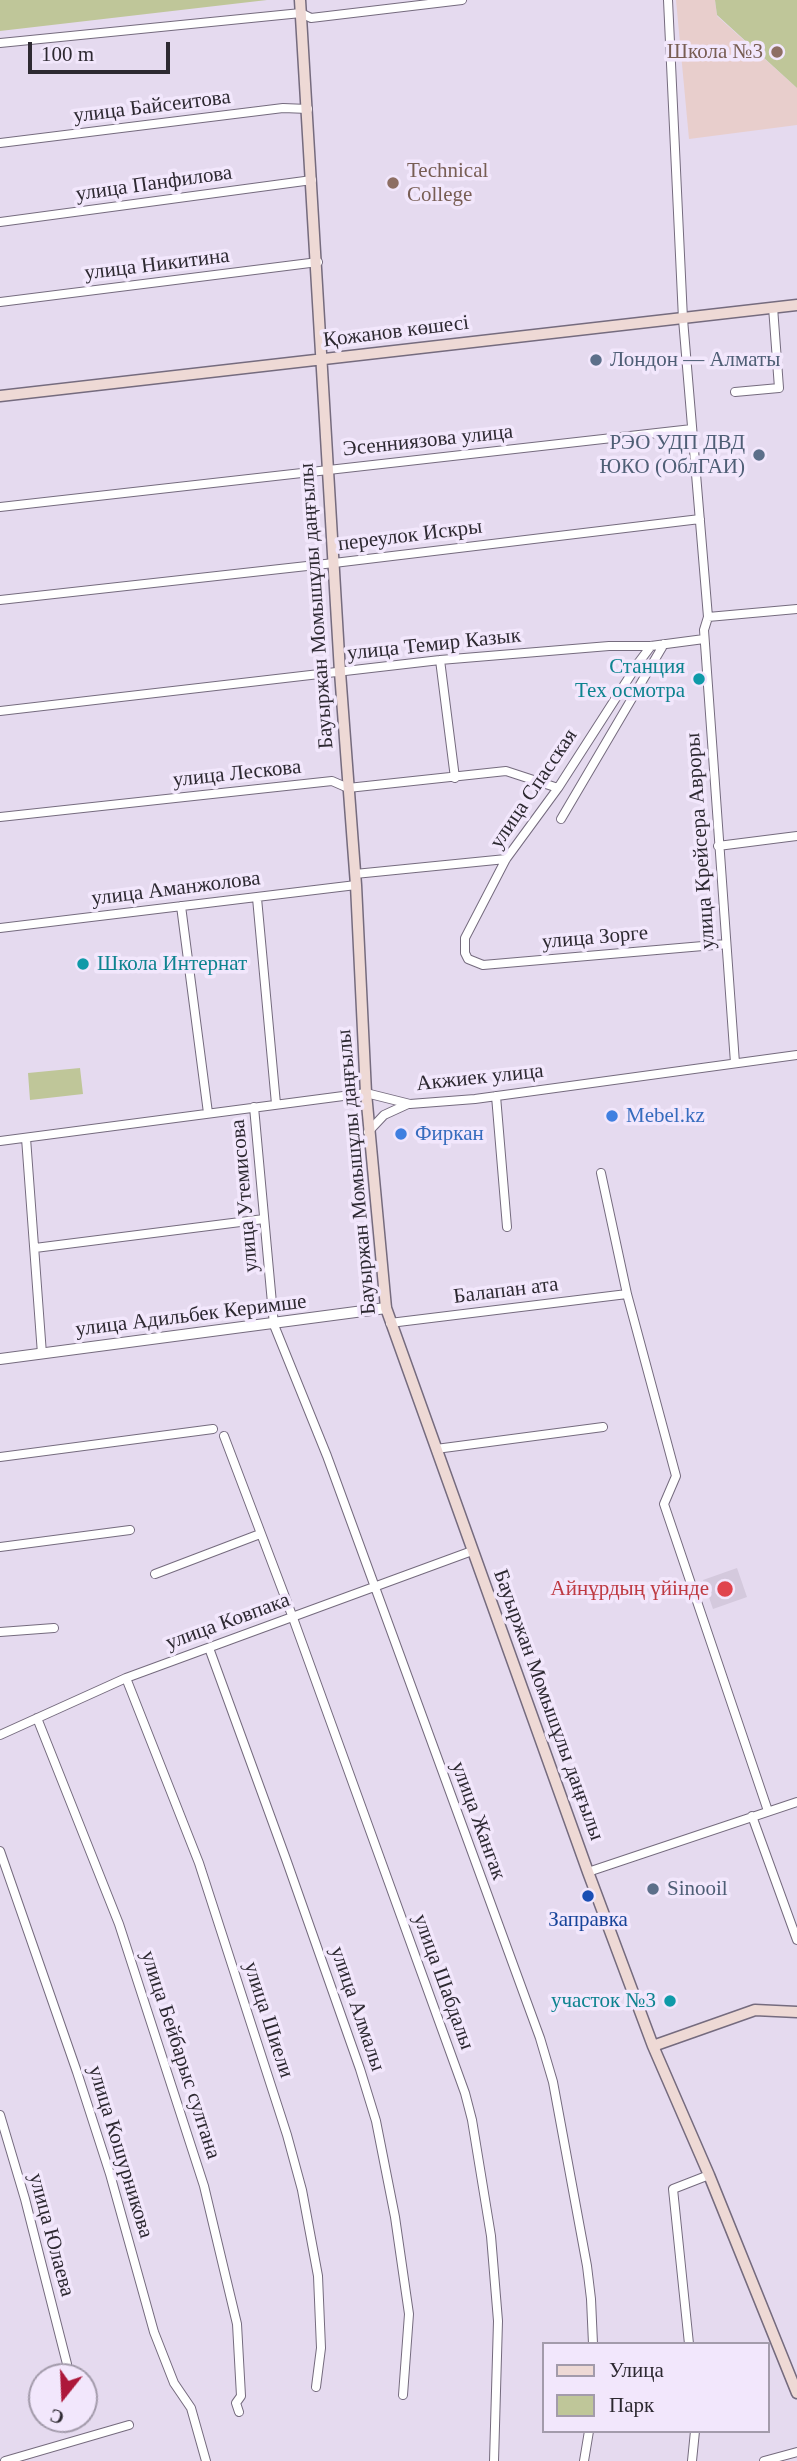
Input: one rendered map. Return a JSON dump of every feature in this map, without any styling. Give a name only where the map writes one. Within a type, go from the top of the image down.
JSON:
[{"type":"main road","name":"Бауыржан Момышұлы даңғылы","points":[[300,0],[318,262],[321,360],[340,672],[356,879],[366,1093],[386,1308],[653,2046],[709,2175],[797,2393]]},
{"type":"main road","name":"Қожанов көшесі","points":[[0,396],[797,304]]},
{"type":"main road","points":[[653,2046],[755,2010],[797,2011]]},
{"type":"street","points":[[0,43],[301,13],[311,18],[463,0]]},
{"type":"street","points":[[668,0],[683,319]]},
{"type":"street","name":"улица Байсеитова","points":[[0,144],[283,108],[308,109]]},
{"type":"street","name":"улица Панфилова","points":[[0,222],[312,180]]},
{"type":"street","name":"улица Никитина","points":[[0,302],[318,262]]},
{"type":"street","points":[[734,392],[779,388],[774,307]]},
{"type":"street","name":"улица Крейсера Авроры","points":[[683,319],[708,617],[704,639],[735,1063]]},
{"type":"street","name":"Эсенниязова улица","points":[[0,507],[692,429]]},
{"type":"street","name":"переулок Искры","points":[[0,600],[699,519]]},
{"type":"street","points":[[708,617],[797,610]]},
{"type":"street","name":"улица Темир Казык","points":[[0,711],[440,660],[609,646],[652,646],[704,639]]},
{"type":"street","points":[[561,819],[664,645]]},
{"type":"street","name":"улица Спасская","points":[[468,959],[465,953],[465,938],[506,859],[558,788],[652,646]]},
{"type":"street","points":[[440,660],[455,778]]},
{"type":"street","name":"улица Лескова","points":[[0,817],[332,781],[348,788],[506,771],[558,788]]},
{"type":"street","points":[[718,846],[797,836]]},
{"type":"street","name":"улица Аманжолова","points":[[0,928],[257,898],[356,879],[506,859]]},
{"type":"street","points":[[257,898],[276,1104]]},
{"type":"street","points":[[181,906],[208,1112]]},
{"type":"street","name":"улица Зорге","points":[[468,959],[483,965],[726,944]]},
{"type":"street","name":"Акжиек улица","points":[[0,1141],[366,1093],[410,1104],[496,1096],[797,1055]]},
{"type":"street","points":[[496,1096],[507,1227]]},
{"type":"street","points":[[369,1132],[384,1115],[410,1104]]},
{"type":"street","name":"улица Утемисова","points":[[254,1107],[274,1325]]},
{"type":"street","points":[[26,1138],[42,1354]]},
{"type":"street","points":[[601,1173],[627,1294],[676,1476],[664,1504],[768,1811]]},
{"type":"street","points":[[34,1248],[264,1219]]},
{"type":"street","name":"Балапан ата","points":[[390,1323],[627,1294]]},
{"type":"street","name":"улица Адильбек Керимше","points":[[0,1359],[274,1325],[386,1308]]},
{"type":"street","name":"улица Жангак","points":[[274,1325],[327,1456],[524,1993],[553,2082],[587,2266],[592,2299],[593,2342]]},
{"type":"street","points":[[436,1449],[603,1427]]},
{"type":"street","points":[[0,1457],[213,1430]]},
{"type":"street","name":"улица Шабдалы","points":[[223,1436],[293,1618],[465,2093],[491,2236],[498,2321],[494,2461]]},
{"type":"street","points":[[0,1546],[130,1530]]},
{"type":"street","points":[[155,1574],[260,1534]]},
{"type":"street","name":"улица Ковпака","points":[[0,1735],[126,1678],[472,1551]]},
{"type":"street","points":[[0,1632],[54,1628]]},
{"type":"street","name":"улица Алмалы","points":[[209,1648],[261,1788],[376,2121],[409,2314],[402,2395]]},
{"type":"street","name":"улица Шиели","points":[[126,1678],[199,1863],[302,2190],[318,2276],[321,2348],[316,2387]]},
{"type":"street","name":"улица Бейбарыс султана","points":[[37,1718],[123,1935],[204,2186],[237,2324],[241,2396],[236,2403],[239,2412]]},
{"type":"street","points":[[588,1872],[797,1802]]},
{"type":"street","points":[[752,1816],[797,1940]]},
{"type":"street","name":"улица Кошурникова","points":[[0,1851],[89,2111],[154,2332],[174,2383],[191,2408],[206,2461]]},
{"type":"street","name":"улица Юлаева","points":[[0,2115],[25,2199],[67,2363]]},
{"type":"street","points":[[689,2342],[673,2189],[709,2175]]},
{"type":"street","points":[[5,2461],[129,2425]]},
{"type":"street","points":[[584,2461],[589,2433]]},
{"type":"street","points":[[692,2461],[695,2433]]},
{"type":"street","points":[[764,2461],[797,2452]]},
{"type":"shaded area","points":[[676,0],[715,0],[717,16],[797,88],[797,125],[689,139]]},
{"type":"shaded area","name":"Айнұрдың үйінде","points":[[737,1568],[747,1597],[713,1609],[703,1580]]},
{"type":"green space","points":[[0,0],[267,0],[0,31]]},
{"type":"green space","name":"Школа №3","points":[[715,0],[797,0],[797,88],[717,15]]},
{"type":"green space","points":[[80,1068],[83,1094],[30,1100],[28,1073]]},
{"type":"place","name":"Школа №3","points":[[777,52]]},
{"type":"place","name":"Technical College","points":[[393,183]]},
{"type":"place","name":"Лондон — Алматы","points":[[596,360]]},
{"type":"place","name":"РЭО УДП ДВД ЮКО (ОблГАИ)","points":[[759,455]]},
{"type":"place","name":"Станция Тех осмотра","points":[[699,679]]},
{"type":"place","name":"Школа Интернат","points":[[83,964]]},
{"type":"place","name":"Mebel.kz","points":[[612,1116]]},
{"type":"place","name":"Фиркан","points":[[401,1134]]},
{"type":"place","name":"Айнұрдың үйінде","points":[[725,1589]]},
{"type":"place","name":"Sinooil","points":[[653,1889]]},
{"type":"place","name":"Заправка","points":[[588,1896]]},
{"type":"place","name":"участок №3","points":[[670,2001]]}]
